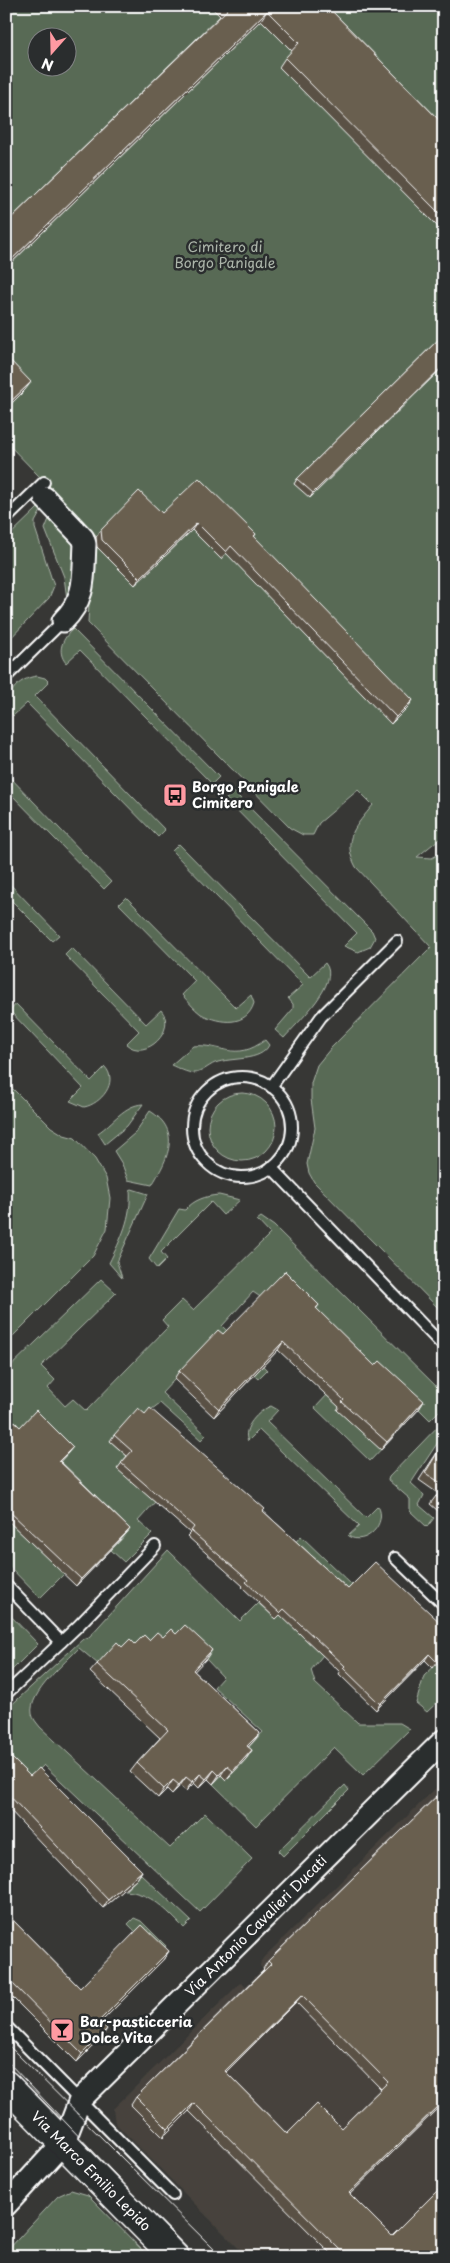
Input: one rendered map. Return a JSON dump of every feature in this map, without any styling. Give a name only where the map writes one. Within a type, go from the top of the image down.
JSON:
[{"type":"main road","name":"Via Marco Emilio Lepido","points":[[6,2085],[175,2257]]},
{"type":"street","points":[[42,490],[86,544],[80,596],[75,609],[63,621]]},
{"type":"street","name":"Via Antonio Cavalieri Ducati","points":[[64,2142],[80,2100],[444,1740]]},
{"type":"street","points":[[6,2205],[64,2142]]},
{"type":"lane","points":[[6,519],[42,490]]},
{"type":"lane","points":[[6,677],[63,621]]},
{"type":"lane","points":[[271,1087],[321,1017],[397,941]]},
{"type":"lane","points":[[248,1078],[271,1087],[286,1104],[292,1125],[284,1153],[271,1168],[254,1176],[244,1177],[217,1171],[203,1158],[197,1148],[192,1126],[197,1104],[210,1089],[228,1079],[248,1078]]},
{"type":"lane","points":[[271,1168],[444,1347]]},
{"type":"lane","points":[[6,1694],[61,1642],[155,1546]]},
{"type":"lane","points":[[395,1558],[444,1605]]},
{"type":"lane","points":[[6,1585],[61,1642]]},
{"type":"lane","points":[[6,2026],[173,2194]]},
{"type":"shaded area","points":[[444,1780],[444,2257],[247,2257],[115,2123],[113,2109],[241,1982],[246,1986],[263,1969],[260,1966],[264,1957]]},
{"type":"green space","name":"Cimitero di Borgo Panigale","points":[[6,6],[444,6],[444,835],[417,857],[432,858],[444,851],[444,1314],[314,1182],[307,1164],[315,1128],[311,1083],[317,1065],[331,1048],[431,947],[356,867],[350,848],[352,833],[373,805],[358,790],[319,823],[313,835],[303,835],[290,828],[88,623],[92,541],[97,536],[6,442]]},
{"type":"green space","points":[[38,508],[41,511],[35,522],[35,528],[54,586],[49,598],[6,643],[6,539]]},
{"type":"green space","points":[[49,519],[77,549],[71,594],[67,599],[64,577],[45,529]]},
{"type":"green space","points":[[73,629],[219,777],[212,784],[80,650],[66,663],[61,654],[61,649],[66,636]]},
{"type":"green space","points":[[37,676],[45,678],[49,682],[35,696],[165,830],[158,837],[27,703],[13,716],[9,702],[13,690],[23,680]]},
{"type":"green space","points":[[6,773],[111,882],[104,889],[6,789]]},
{"type":"green space","points":[[234,792],[372,931],[375,938],[370,947],[358,952],[344,946],[357,933],[226,799]]},
{"type":"green space","points":[[179,844],[310,977],[325,963],[329,971],[328,981],[323,991],[307,1013],[284,1038],[275,1030],[293,1009],[293,1004],[288,998],[303,985],[172,851]]},
{"type":"green space","points":[[6,880],[59,935],[52,941],[6,895]]},
{"type":"green space","points":[[126,897],[236,1008],[251,995],[254,1003],[250,1011],[239,1020],[224,1021],[201,1014],[193,1007],[182,995],[195,981],[119,904]]},
{"type":"green space","points":[[72,948],[146,1024],[161,1010],[166,1026],[163,1034],[157,1041],[142,1049],[126,1044],[139,1031],[65,955]]},
{"type":"green space","points":[[16,1004],[91,1081],[105,1067],[110,1079],[106,1092],[102,1097],[84,1107],[70,1101],[83,1088],[10,1011]]},
{"type":"green space","points":[[265,1040],[269,1045],[265,1050],[253,1057],[215,1063],[197,1073],[188,1072],[171,1065],[193,1046],[237,1051],[254,1047]]},
{"type":"green space","points":[[6,1082],[51,1127],[64,1135],[75,1138],[95,1159],[106,1178],[110,1198],[107,1229],[93,1256],[6,1343]]},
{"type":"green space","points":[[242,1093],[255,1096],[266,1103],[273,1114],[276,1127],[273,1140],[266,1151],[255,1158],[242,1161],[229,1158],[218,1151],[211,1140],[208,1127],[211,1114],[218,1103],[229,1096]]},
{"type":"green space","points":[[143,1104],[127,1126],[105,1144],[98,1133],[124,1111]]},
{"type":"green space","points":[[150,1111],[166,1127],[169,1137],[167,1156],[152,1185],[128,1180],[122,1164],[114,1151],[135,1133]]},
{"type":"green space","points":[[130,1190],[148,1194],[117,1262],[122,1278],[109,1263],[125,1228]]},
{"type":"green space","points":[[219,1195],[240,1200],[223,1215],[211,1202],[161,1252],[167,1259],[157,1269],[149,1259],[179,1209],[185,1210],[200,1199]]},
{"type":"green space","points":[[261,1217],[274,1226],[444,1394],[444,1406],[430,1420],[419,1409],[370,1461],[315,1408],[357,1363],[253,1292],[222,1326],[267,1370],[258,1379],[213,1338],[162,1393],[206,1435],[201,1440],[160,1403],[110,1441],[128,1457],[155,1502],[138,1521],[152,1534],[124,1562],[111,1550],[125,1535],[64,1574],[40,1598],[6,1563],[6,1516],[15,1434],[6,1425],[6,1371],[101,1279],[116,1293],[41,1366],[55,1380],[48,1388],[65,1406],[73,1399],[86,1411],[168,1327],[162,1320],[182,1300],[193,1310],[270,1234],[257,1220]]},
{"type":"green space","points":[[271,1406],[278,1410],[267,1422],[366,1518],[378,1506],[380,1519],[378,1526],[368,1536],[355,1539],[348,1536],[359,1526],[259,1430],[248,1441],[246,1436],[252,1420],[261,1411]]},
{"type":"green space","points":[[444,1420],[444,1444],[438,1442],[411,1483],[424,1495],[419,1505],[434,1518],[427,1527],[410,1511],[410,1499],[388,1480]]},
{"type":"green space","points":[[301,1536],[353,1586],[303,1637],[323,1655],[311,1670],[315,1683],[358,1723],[400,1723],[410,1729],[363,1775],[334,1747],[256,1826],[213,1784],[221,1775],[226,1780],[241,1755],[263,1732],[214,1687],[223,1677],[206,1659],[98,1664],[79,1648],[49,1678],[32,1706],[32,1714],[40,1727],[170,1848],[205,1813],[252,1859],[200,1912],[44,1765],[25,1784],[6,1765],[6,1710],[83,1639],[89,1637],[168,1550],[240,1621],[258,1603],[276,1619],[292,1546]]},
{"type":"green space","points":[[6,1611],[38,1644],[6,1676]]},
{"type":"green space","points":[[444,1657],[444,1696],[427,1712],[416,1703],[424,1676]]},
{"type":"green space","points":[[345,1785],[349,1790],[283,1856],[278,1851]]},
{"type":"green space","points":[[141,1874],[191,1921],[184,1928],[165,1909],[151,1899],[135,1892],[125,1891]]},
{"type":"green space","points":[[134,1918],[141,1921],[166,1946],[158,1955],[128,1924]]},
{"type":"green space","points":[[71,2190],[88,2195],[149,2257],[6,2257],[6,2252],[58,2196]]},
{"type":"building","points":[[225,6],[327,6],[444,125],[444,218],[285,58],[299,43],[267,11],[6,265],[6,223],[228,9]]},
{"type":"building","points":[[444,334],[444,365],[313,493],[297,479]]},
{"type":"building","points":[[6,356],[31,382],[6,406]]},
{"type":"building","points":[[199,478],[256,534],[254,536],[413,700],[396,717],[231,546],[226,552],[197,523],[140,578],[102,540],[101,530],[139,491],[162,513]]},
{"type":"building","points":[[285,1271],[319,1305],[316,1308],[375,1366],[380,1361],[424,1401],[387,1442],[342,1402],[344,1400],[283,1342],[219,1409],[179,1371],[218,1330],[223,1334]]},
{"type":"building","points":[[138,1408],[145,1414],[150,1408],[265,1509],[263,1511],[348,1589],[375,1562],[444,1626],[444,1655],[437,1662],[429,1654],[380,1704],[343,1668],[345,1666],[284,1609],[280,1613],[246,1582],[248,1580],[191,1531],[194,1527],[121,1463],[132,1451],[114,1435]]},
{"type":"building","points":[[36,1410],[73,1447],[59,1461],[130,1529],[81,1579],[9,1511],[6,1514],[6,1414],[20,1427]]},
{"type":"building","points":[[444,1442],[444,1485],[425,1473]]},
{"type":"building","points":[[444,1491],[444,1504],[436,1496]]},
{"type":"building","points":[[185,1625],[212,1650],[193,1670],[260,1733],[247,1746],[252,1750],[233,1771],[227,1766],[219,1775],[214,1770],[206,1779],[200,1774],[192,1782],[186,1777],[179,1785],[173,1780],[164,1789],[137,1763],[168,1730],[97,1664],[117,1642],[122,1647],[130,1639],[135,1644],[144,1635],[149,1640],[157,1632],[163,1637],[171,1629],[176,1634]]},
{"type":"building","points":[[10,1756],[30,1776],[39,1768],[142,1871],[108,1900],[6,1792],[6,1760]]},
{"type":"building","points":[[444,1789],[444,2100],[349,2193],[392,2236],[444,2184],[444,2257],[347,2257],[194,2103],[168,2129],[136,2097],[271,1964],[268,1961]],"holes":[[[302,1995],[388,2082],[341,2128],[317,2104],[287,2134],[225,2071]]]},
{"type":"building","points":[[6,1913],[80,1988],[142,1925],[169,1951],[99,2021],[107,2029],[82,2054],[6,1977]]},
{"type":"tram line","points":[[6,2043],[222,2257]]},
{"type":"tram line","points":[[6,2060],[194,2257]]},
{"type":"place","name":"Borgo Panigale Cimitero","points":[[175,795]]},
{"type":"place","name":"Bar-pasticceria Dolce Vita","points":[[62,2030]]}]
